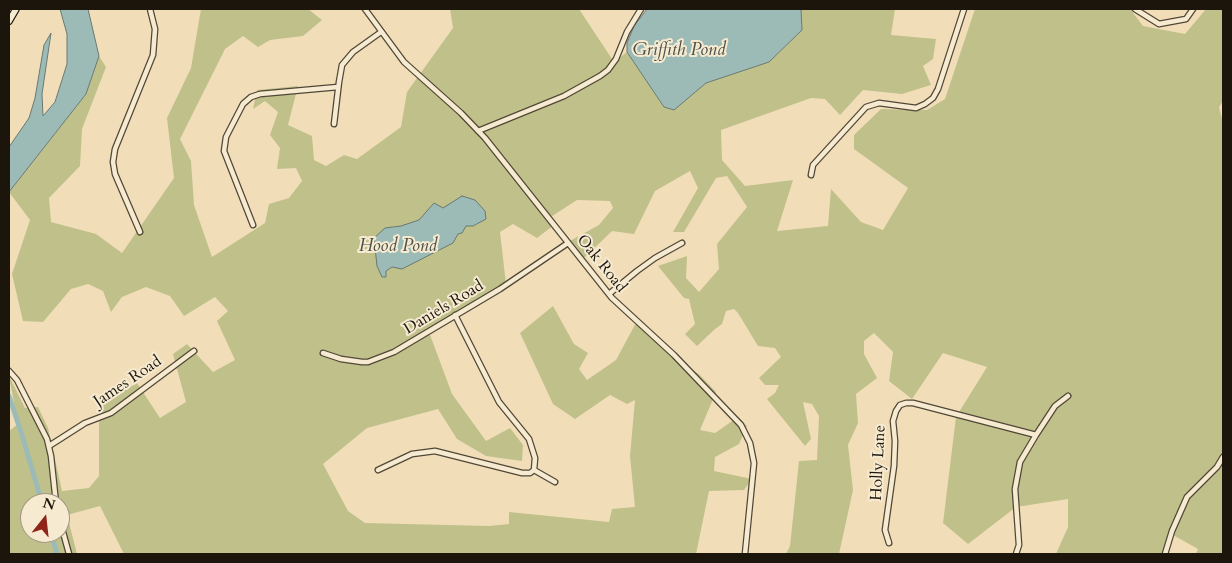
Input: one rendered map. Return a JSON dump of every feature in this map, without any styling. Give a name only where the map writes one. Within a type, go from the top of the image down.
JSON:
[{"type":"main road","points":[[9,21],[16,9]]},
{"type":"street","points":[[140,232],[115,174],[113,162],[115,149],[153,55],[155,28],[150,9]]},
{"type":"street","name":"Oak Road","points":[[365,9],[396,52],[414,72],[478,131],[500,156],[620,308],[674,355],[735,417],[746,434],[753,453],[754,463],[745,554]]},
{"type":"street","points":[[478,131],[564,96],[600,76],[608,70],[616,59],[627,32],[641,9]]},
{"type":"street","points":[[811,175],[813,165],[866,106],[879,103],[916,108],[933,98],[938,89],[964,9]]},
{"type":"street","points":[[1135,9],[1159,24],[1186,19],[1193,9]]},
{"type":"street","points":[[334,124],[341,68],[346,60],[364,43],[382,32]]},
{"type":"street","points":[[252,225],[224,151],[226,137],[243,104],[250,97],[266,93],[338,87]]},
{"type":"street","name":"Daniels Road","points":[[323,353],[341,359],[368,362],[394,352],[500,289],[568,243]]},
{"type":"street","points":[[609,294],[643,267],[682,243]]},
{"type":"street","points":[[455,315],[493,393],[529,439],[535,458],[534,470]]},
{"type":"street","name":"James Road","points":[[49,446],[85,423],[111,412],[194,351]]},
{"type":"street","points":[[9,371],[17,380],[46,438],[49,446],[55,493]]},
{"type":"street","points":[[1016,554],[1018,545],[1015,510],[1016,479],[1020,462],[1055,406],[1068,396]]},
{"type":"street","name":"Holly Lane","points":[[889,543],[885,530],[894,466],[895,441],[893,421],[896,411],[900,406],[906,403],[913,403],[1036,435]]},
{"type":"street","points":[[378,470],[412,454],[435,451],[522,473],[530,473],[534,470]]},
{"type":"street","points":[[1165,554],[1172,531],[1187,497],[1217,467],[1223,457]]},
{"type":"street","points":[[534,470],[555,482]]},
{"type":"green space","points":[[201,9],[308,9],[322,20],[303,36],[270,40],[258,47],[243,36],[225,49],[180,139],[191,161],[194,205],[212,257],[265,223],[269,204],[289,198],[302,181],[296,168],[277,169],[280,148],[270,135],[278,112],[265,101],[253,109],[257,90],[298,86],[288,125],[312,136],[314,160],[326,166],[344,155],[357,159],[401,127],[407,92],[453,28],[450,9],[579,9],[614,62],[627,52],[664,107],[673,110],[706,83],[769,62],[802,30],[801,9],[895,9],[891,35],[936,39],[933,59],[923,66],[931,85],[902,94],[863,90],[840,115],[825,99],[811,98],[721,130],[722,160],[745,186],[793,180],[777,231],[828,226],[831,189],[861,222],[883,230],[908,188],[854,149],[854,135],[881,109],[927,110],[945,99],[975,9],[1130,9],[1143,26],[1185,34],[1206,9],[1223,9],[1223,101],[1219,107],[1223,123],[1223,554],[1196,554],[1198,549],[1173,535],[1163,554],[1056,554],[1068,527],[1068,499],[1016,507],[968,544],[943,523],[956,417],[987,367],[943,353],[912,399],[889,381],[893,352],[874,333],[864,341],[864,354],[877,378],[856,394],[858,423],[848,445],[853,490],[839,554],[786,554],[790,546],[799,461],[817,460],[819,416],[812,404],[803,402],[811,439],[805,446],[767,399],[775,393],[779,385],[765,385],[759,378],[781,357],[775,348],[758,346],[734,309],[726,311],[722,324],[697,346],[685,334],[695,324],[689,299],[684,298],[658,266],[687,256],[686,278],[699,292],[719,269],[717,244],[747,207],[727,176],[716,178],[684,232],[673,232],[698,188],[690,171],[655,191],[634,234],[612,231],[582,260],[568,242],[599,225],[613,208],[610,201],[577,200],[549,218],[554,225],[537,238],[513,224],[500,232],[506,284],[429,332],[452,394],[486,441],[510,428],[523,445],[522,461],[486,456],[457,439],[438,409],[367,428],[323,464],[348,511],[365,523],[489,526],[509,524],[509,512],[609,522],[612,509],[635,507],[630,456],[635,400],[627,404],[610,395],[575,419],[553,404],[520,333],[553,306],[574,344],[588,353],[579,369],[587,380],[616,360],[637,321],[677,360],[699,374],[716,392],[700,430],[715,433],[738,417],[747,426],[739,444],[715,457],[714,471],[752,479],[744,490],[709,491],[696,554],[124,554],[100,506],[70,514],[70,493],[20,493],[20,543],[70,543],[70,527],[77,554],[9,554],[9,431],[18,424],[9,376],[25,408],[38,407],[48,428],[62,491],[89,488],[99,476],[99,406],[137,383],[160,418],[186,402],[173,354],[187,344],[213,372],[235,360],[217,321],[228,311],[215,297],[184,316],[170,296],[146,287],[122,297],[111,312],[103,291],[88,284],[71,289],[43,322],[23,321],[12,274],[30,220],[9,192],[86,94],[99,56],[106,67],[82,129],[80,166],[49,198],[51,222],[96,234],[122,253],[174,178],[167,118],[191,68]]},
{"type":"water","points":[[60,9],[88,9],[99,56],[86,94],[9,192],[9,147],[29,118],[35,98],[44,45],[51,33],[42,94],[43,116],[55,102],[67,64],[67,34]]},
{"type":"water","name":"Griffith Pond","points":[[647,9],[801,9],[802,30],[769,62],[706,83],[674,110],[664,107],[627,52],[627,43],[634,26]]},
{"type":"water","name":"Hood Pond","points":[[462,196],[475,200],[485,211],[486,219],[473,226],[466,226],[453,243],[402,269],[392,267],[386,271],[386,277],[382,277],[377,266],[374,238],[385,228],[401,226],[419,220],[434,203],[443,208]]},
{"type":"waterway","points":[[9,396],[39,493]]},
{"type":"waterway","points":[[54,543],[57,554]]}]
